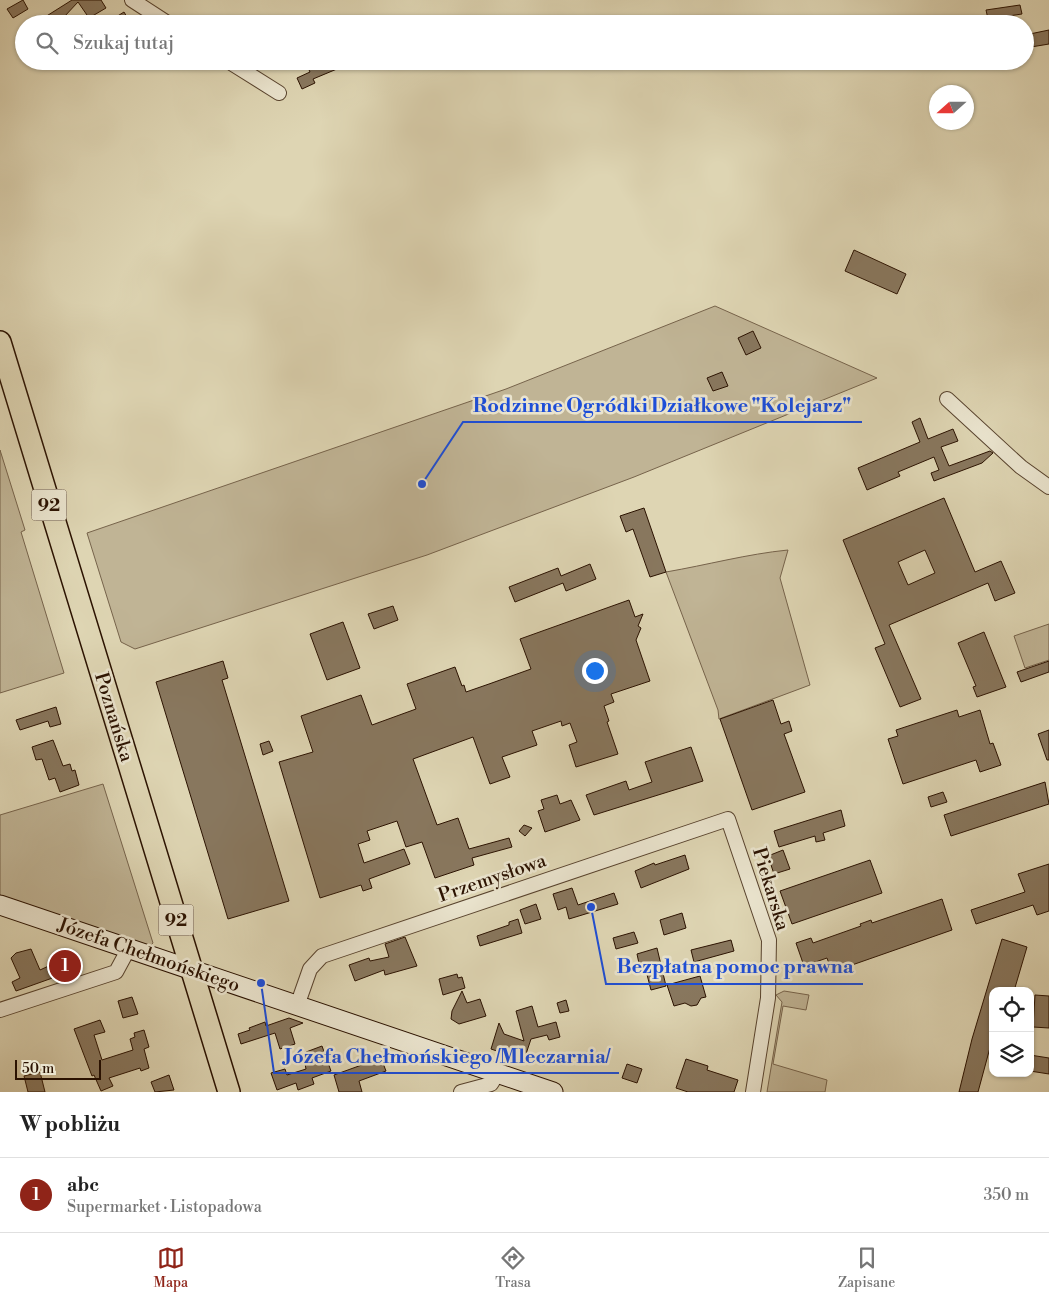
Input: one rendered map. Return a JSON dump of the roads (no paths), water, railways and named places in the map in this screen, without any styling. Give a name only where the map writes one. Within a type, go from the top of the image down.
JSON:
[{"type":"main road","name":"Poznańska","points":[[0,342],[229,1092]]},
{"type":"street","points":[[132,0],[155,15]]},
{"type":"street","points":[[242,70],[279,93]]},
{"type":"street","points":[[947,399],[1021,467],[1049,487]]},
{"type":"street","name":"Przemysłowa","points":[[297,1006],[310,969],[322,956],[728,819]]},
{"type":"street","name":"Piekarska","points":[[728,819],[769,940],[768,998],[753,1092]]},
{"type":"street","name":"Józefa Chełmońskiego","points":[[0,905],[554,1092]]},
{"type":"street","points":[[0,1010],[116,972],[129,948]]},
{"type":"street","points":[[461,1092],[491,1084],[498,1073]]},
{"type":"place","name":"Rodzinne Ogródki Działkowe \"Kolejarz\"","points":[[422,484]]},
{"type":"place","name":"Bezpłatna pomoc prawna","points":[[591,907]]},
{"type":"place","name":"abc","points":[[65,966]]},
{"type":"place","name":"Józefa Chełmońskiego /Mleczarnia/","points":[[261,983]]}]
